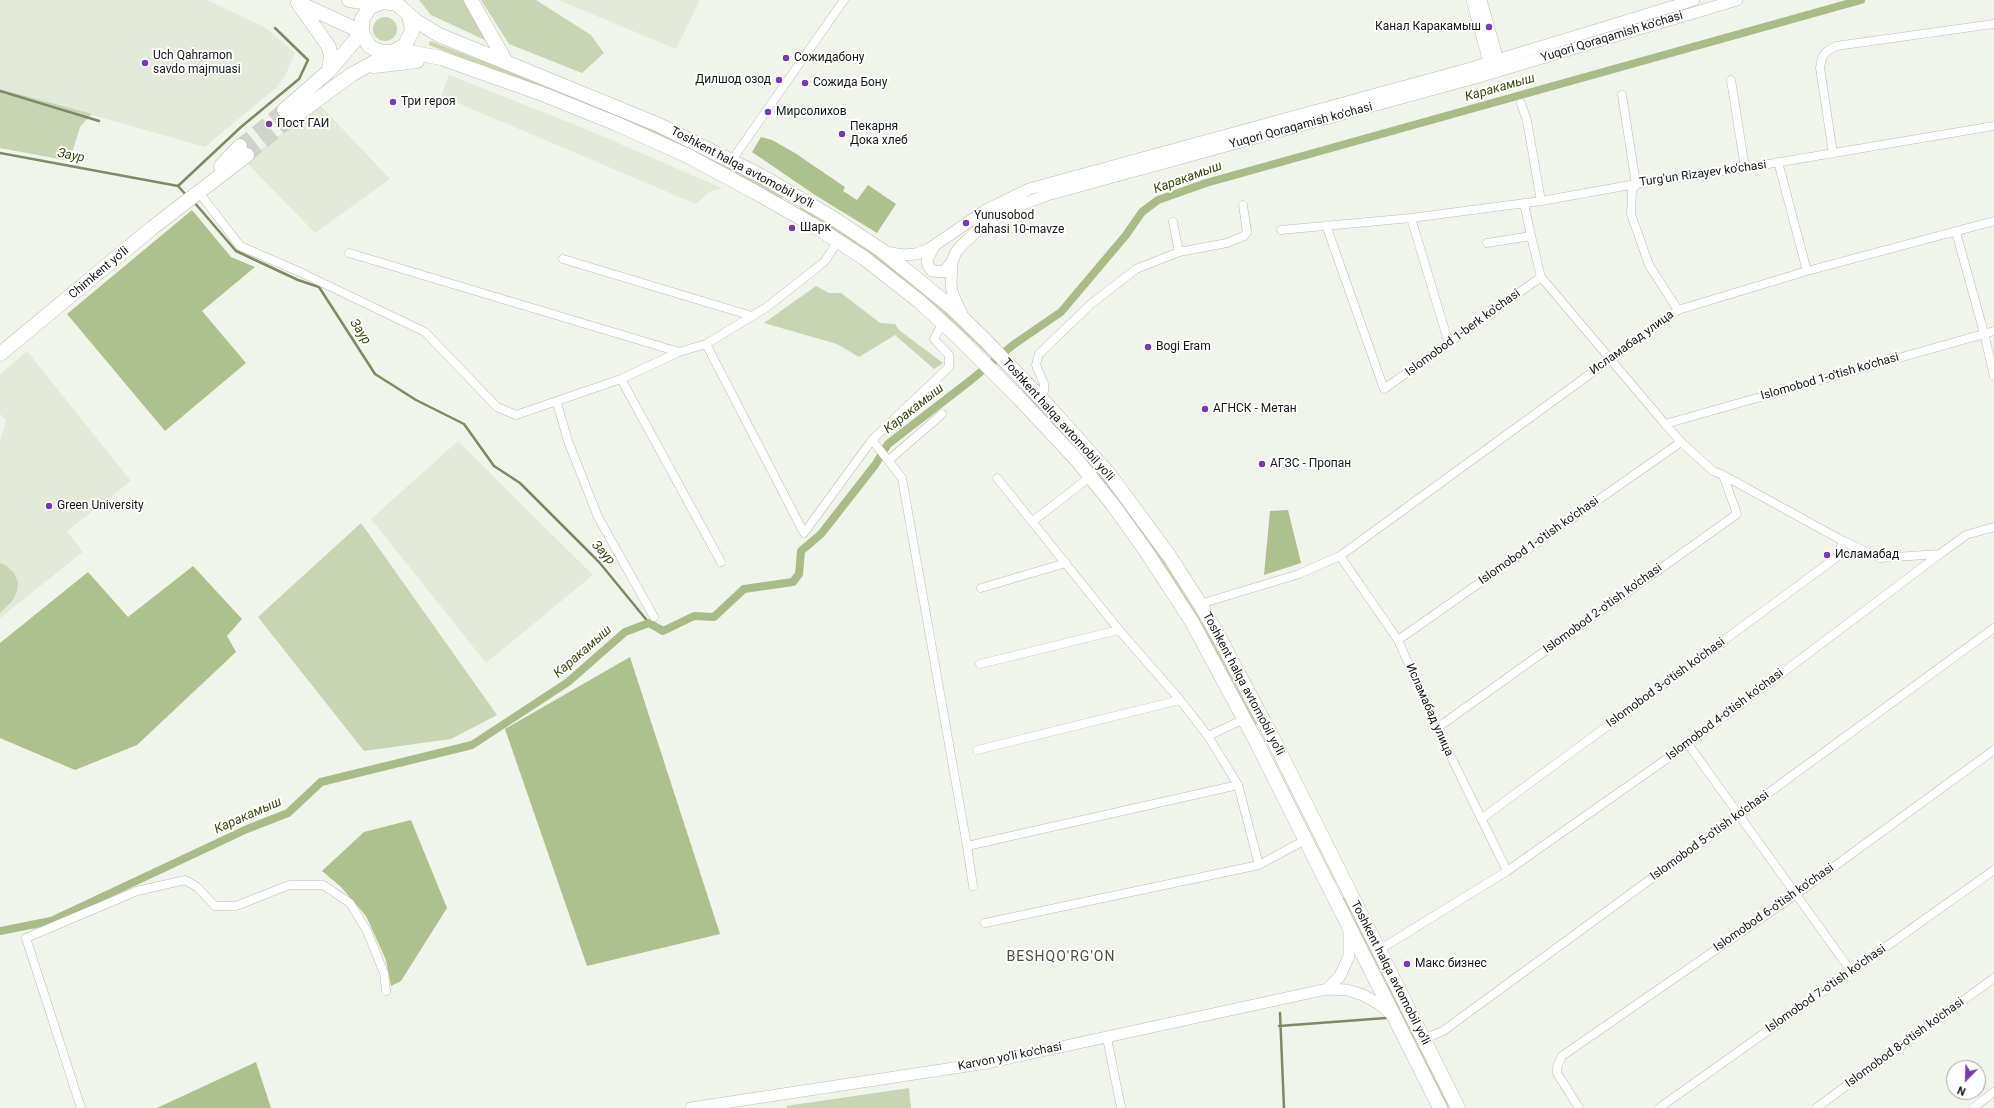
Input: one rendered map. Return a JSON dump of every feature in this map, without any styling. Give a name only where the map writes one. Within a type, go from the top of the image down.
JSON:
[{"type":"highway","name":"Toshkent halqa avtomobil yo'li","points":[[349,0],[376,4],[390,2],[397,4],[409,15],[440,35],[659,125],[732,160],[797,196],[881,250],[928,287],[972,327],[1081,441],[1126,497],[1170,557],[1200,604],[1271,735],[1458,1108]]},
{"type":"highway","points":[[471,0],[506,62]]},
{"type":"highway","name":"Toshkent halqa avtomobil yo'li","points":[[294,2],[362,32],[370,46],[376,50],[425,54],[456,63],[545,95],[652,140],[722,174],[788,210],[838,241],[892,279],[943,322],[1058,439],[1090,477],[1146,551],[1177,598],[1206,646],[1257,743],[1440,1108]]},
{"type":"highway","points":[[294,2],[330,47],[332,56],[329,71]]},
{"type":"highway","points":[[376,4],[370,7],[362,19],[362,32],[344,56],[287,115],[362,68],[399,49],[410,38],[412,23],[409,15]]},
{"type":"highway","points":[[328,16],[338,25],[345,37],[347,44],[344,56]]},
{"type":"highway","points":[[362,68],[408,61],[456,63]]},
{"type":"highway","name":"Chimkent yo‘li","points":[[0,354],[198,191],[243,150]]},
{"type":"highway","points":[[788,210],[797,196]]},
{"type":"highway","points":[[1257,743],[1271,735]]},
{"type":"highway","points":[[1333,895],[1348,888]]},
{"type":"main road","points":[[1472,0],[1494,61]]},
{"type":"main road","points":[[1481,0],[1497,72]]},
{"type":"main road","name":"Yuqori Qoraqamish ko'chasi","points":[[881,250],[895,255],[911,255],[934,246],[981,213],[1029,189],[1494,61],[1694,0]]},
{"type":"main road","name":"Yuqori Qoraqamish ko'chasi","points":[[972,327],[961,313],[953,295],[950,276],[952,262],[961,246],[978,230],[1015,208],[1047,195],[1497,72],[1737,0]]},
{"type":"main road","points":[[934,246],[927,260],[932,271],[944,272],[952,262]]},
{"type":"main road","points":[[1327,989],[1340,976],[1349,956],[1349,926]]},
{"type":"main road","name":"Karvon yo‘li ko'chasi","points":[[691,1108],[987,1063],[1327,989],[1347,990],[1363,995],[1379,1004],[1394,1017]]},
{"type":"street","points":[[732,160],[844,0]]},
{"type":"street","points":[[1833,153],[1820,68],[1822,58],[1826,52],[1836,46],[1994,24]]},
{"type":"street","points":[[1731,80],[1745,168]]},
{"type":"street","points":[[1622,95],[1636,184],[1632,191],[1631,214],[1649,265],[1678,310]]},
{"type":"street","points":[[1521,103],[1527,122],[1541,201]]},
{"type":"street","name":"Turg'un Rizayev ko'chasi","points":[[1281,230],[1411,218],[1541,201],[1636,184],[1745,168],[1994,126]]},
{"type":"street","points":[[1778,162],[1807,271]]},
{"type":"street","points":[[198,191],[240,246],[302,273],[425,332],[497,407],[516,415],[621,379],[679,352],[706,344],[767,307],[825,261],[838,241]]},
{"type":"street","points":[[1524,203],[1541,277],[1665,424],[1681,442],[1713,471],[1723,475],[1843,541],[1880,558],[1940,554]]},
{"type":"street","points":[[1040,397],[1044,391],[1044,384],[1036,365],[1039,354],[1091,304],[1136,269],[1179,252],[1227,243],[1244,236],[1247,232],[1243,205]]},
{"type":"street","points":[[1411,218],[1449,344]]},
{"type":"street","name":"Исламабад улица","points":[[1200,604],[1299,574],[1340,556],[1610,358],[1678,310],[1807,271],[1994,221]]},
{"type":"street","points":[[1173,222],[1179,252]]},
{"type":"street","name":"Islomobod 1-berk ko'chasi","points":[[1326,225],[1384,389],[1541,277]]},
{"type":"street","points":[[1956,232],[1984,333],[1994,376]]},
{"type":"street","points":[[1487,243],[1531,236]]},
{"type":"street","points":[[350,253],[679,352]]},
{"type":"street","points":[[563,259],[752,316]]},
{"type":"street","points":[[706,344],[804,534],[872,440],[949,367],[949,355],[934,339],[943,322]]},
{"type":"street","name":"Islomobod 1-o'tish ko'chasi","points":[[1665,424],[1994,330]]},
{"type":"street","points":[[621,379],[721,562]]},
{"type":"street","points":[[557,402],[568,441],[598,516],[654,618]]},
{"type":"street","points":[[889,460],[942,414]]},
{"type":"street","points":[[872,440],[902,478],[973,886]]},
{"type":"street","name":"Islomobod 1-o'tish ko'chasi","points":[[1398,640],[1681,442]]},
{"type":"street","name":"Islomobod 2-o'tish ko'chasi","points":[[1437,728],[1737,514],[1723,475]]},
{"type":"street","points":[[1033,521],[1090,477]]},
{"type":"street","points":[[997,478],[1119,630],[1180,700],[1208,736],[1238,785],[1259,865]]},
{"type":"street","name":"Islomobod 4-o'tish ko'chasi","points":[[1379,950],[1507,871],[1688,744],[1966,535],[1994,527]]},
{"type":"street","name":"Islomobod 3-o'tish ko'chasi","points":[[1480,819],[1837,557],[1843,541]]},
{"type":"street","name":"Исламабад улица","points":[[1340,556],[1398,640],[1437,728],[1480,819],[1507,871]]},
{"type":"street","points":[[981,588],[1066,563]]},
{"type":"street","name":"Islomobod 5-o'tish ko'chasi","points":[[1424,1040],[1443,1031],[1739,816],[1994,628]]},
{"type":"street","points":[[980,664],[1119,630]]},
{"type":"street","points":[[977,750],[1180,700]]},
{"type":"street","points":[[1208,736],[1240,721]]},
{"type":"street","points":[[1688,744],[1851,972]]},
{"type":"street","name":"Islomobod 6-o'tish ko'chasi","points":[[1579,1108],[1560,1079],[1557,1067],[1562,1056],[1795,895],[1994,750]]},
{"type":"street","points":[[967,846],[1238,785]]},
{"type":"street","points":[[985,923],[1259,865],[1305,840]]},
{"type":"street","name":"Islomobod 7-o'tish ko'chasi","points":[[1659,1108],[1994,870]]},
{"type":"street","points":[[81,1108],[26,938],[137,891],[185,880],[197,887],[215,906],[236,906],[289,884],[323,885],[350,903],[367,931],[384,973],[386,991]]},
{"type":"street","name":"Islomobod 8-o'tish ko'chasi","points":[[1816,1108],[1994,978]]},
{"type":"street","points":[[1107,1038],[1121,1108]]},
{"type":"street","points":[[1973,1108],[1994,1092]]},
{"type":"shaded area","name":"Uch Qahramon savdo majmuasi","points":[[0,0],[207,0],[266,28],[295,53],[286,74],[278,86],[205,147],[0,89]]},
{"type":"shaded area","points":[[558,0],[700,0],[676,49]]},
{"type":"shaded area","points":[[449,75],[581,127],[722,188],[709,192],[696,204],[441,96]]},
{"type":"shaded area","points":[[320,105],[390,179],[315,233],[245,161]]},
{"type":"shaded area","name":"Green University","points":[[27,351],[131,481],[67,531],[83,552],[0,618],[0,441],[6,420],[0,414],[0,374]]},
{"type":"shaded area","points":[[458,441],[593,575],[486,663],[371,519]]},
{"type":"green space","points":[[419,0],[463,0],[476,18],[487,41],[431,15]]},
{"type":"green space","points":[[481,0],[536,0],[591,35],[604,53],[582,73],[509,44]]},
{"type":"green space","points":[[380,17],[390,17],[397,24],[397,34],[390,41],[380,41],[373,34],[373,24]]},
{"type":"green space","points":[[430,41],[584,99],[661,131],[784,196],[782,200],[582,104],[429,45]]},
{"type":"green space","points":[[0,89],[92,114],[80,127],[73,150],[75,162],[0,148]]},
{"type":"green space","points":[[761,137],[772,140],[795,153],[845,187],[843,191],[857,200],[868,185],[896,204],[877,233],[815,195],[752,152]]},
{"type":"green space","points":[[801,206],[875,253],[928,294],[1008,368],[1096,468],[1149,537],[1217,647],[1257,724],[1253,726],[1063,436],[1005,371],[942,312],[925,298],[799,210]]},
{"type":"green space","points":[[192,210],[231,257],[255,267],[202,311],[246,363],[165,431],[67,314]]},
{"type":"green space","points":[[816,286],[829,293],[841,293],[880,323],[895,324],[899,330],[943,363],[934,369],[895,335],[859,357],[837,344],[764,323]]},
{"type":"green space","points":[[1288,510],[1301,563],[1264,575],[1270,511]]},
{"type":"green space","points":[[361,523],[497,715],[451,739],[364,751],[258,617]]},
{"type":"green space","points":[[0,563],[7,566],[14,573],[18,582],[17,591],[13,600],[0,613]]},
{"type":"green space","points":[[193,566],[242,619],[227,636],[236,652],[137,745],[75,770],[0,738],[0,643],[88,572],[128,617]]},
{"type":"green space","points":[[630,657],[720,934],[587,966],[505,729]]},
{"type":"green space","points":[[1270,752],[1336,883],[1332,885],[1266,754]]},
{"type":"green space","points":[[411,820],[447,908],[401,981],[391,986],[386,960],[366,916],[341,887],[322,871],[364,832]]},
{"type":"green space","points":[[1344,897],[1450,1108],[1444,1108],[1339,900]]},
{"type":"green space","points":[[256,1062],[271,1108],[157,1108]]},
{"type":"green space","points":[[909,1088],[911,1108],[787,1108],[786,1106]]},
{"type":"waterway","name":"Каракамыш","points":[[0,931],[51,921],[247,829],[288,813],[321,782],[472,745],[568,682],[625,632],[649,623],[663,631],[694,616],[714,617],[744,589],[793,582],[799,574],[801,551],[821,534],[875,465],[888,444],[971,380],[1013,345],[1061,312],[1126,235],[1142,212],[1158,200],[1206,183],[1861,0]]},
{"type":"waterway","points":[[178,186],[241,127],[299,79],[308,60],[275,28]]},
{"type":"waterway","points":[[0,91],[99,121]]},
{"type":"waterway","name":"Заур","points":[[0,153],[178,186],[187,196]]},
{"type":"waterway","name":"Заур","points":[[194,202],[236,251],[298,280],[319,287],[375,374],[416,400],[464,424],[494,466],[520,483],[599,562],[649,623]]},
{"type":"waterway","points":[[1280,1013],[1284,1108]]},
{"type":"waterway","points":[[1279,1026],[1386,1018]]},
{"type":"tunnel","points":[[240,146],[284,110]]},
{"type":"tunnel","points":[[247,155],[291,119]]},
{"type":"place","name":"Канал Каракамыш","points":[[1489,27]]},
{"type":"place","name":"Сожидабону","points":[[786,58]]},
{"type":"place","name":"Uch Qahramon savdo majmuasi","points":[[145,63]]},
{"type":"place","name":"Дилшод озод","points":[[779,80]]},
{"type":"place","name":"Сожида Бону","points":[[805,83]]},
{"type":"place","name":"Три героя","points":[[393,102]]},
{"type":"place","name":"Мирсолихов","points":[[768,112]]},
{"type":"place","name":"Пост ГАИ","points":[[269,124]]},
{"type":"place","name":"Пекарня Дока хлеб","points":[[842,134]]},
{"type":"place","name":"Yunusobod dahasi 10-mavze","points":[[966,223]]},
{"type":"place","name":"Шарк","points":[[792,228]]},
{"type":"place","name":"Bogi Eram","points":[[1148,347]]},
{"type":"place","name":"АГНСК - Метан","points":[[1205,409]]},
{"type":"place","name":"АГЗС - Пропан","points":[[1262,464]]},
{"type":"place","name":"Green University","points":[[49,506]]},
{"type":"place","name":"Исламабад","points":[[1827,555]]},
{"type":"place","name":"Макс бизнес","points":[[1407,964]]},
{"type":"district","name":"BESHQO'RG'ON","points":[[1061,957]]}]
